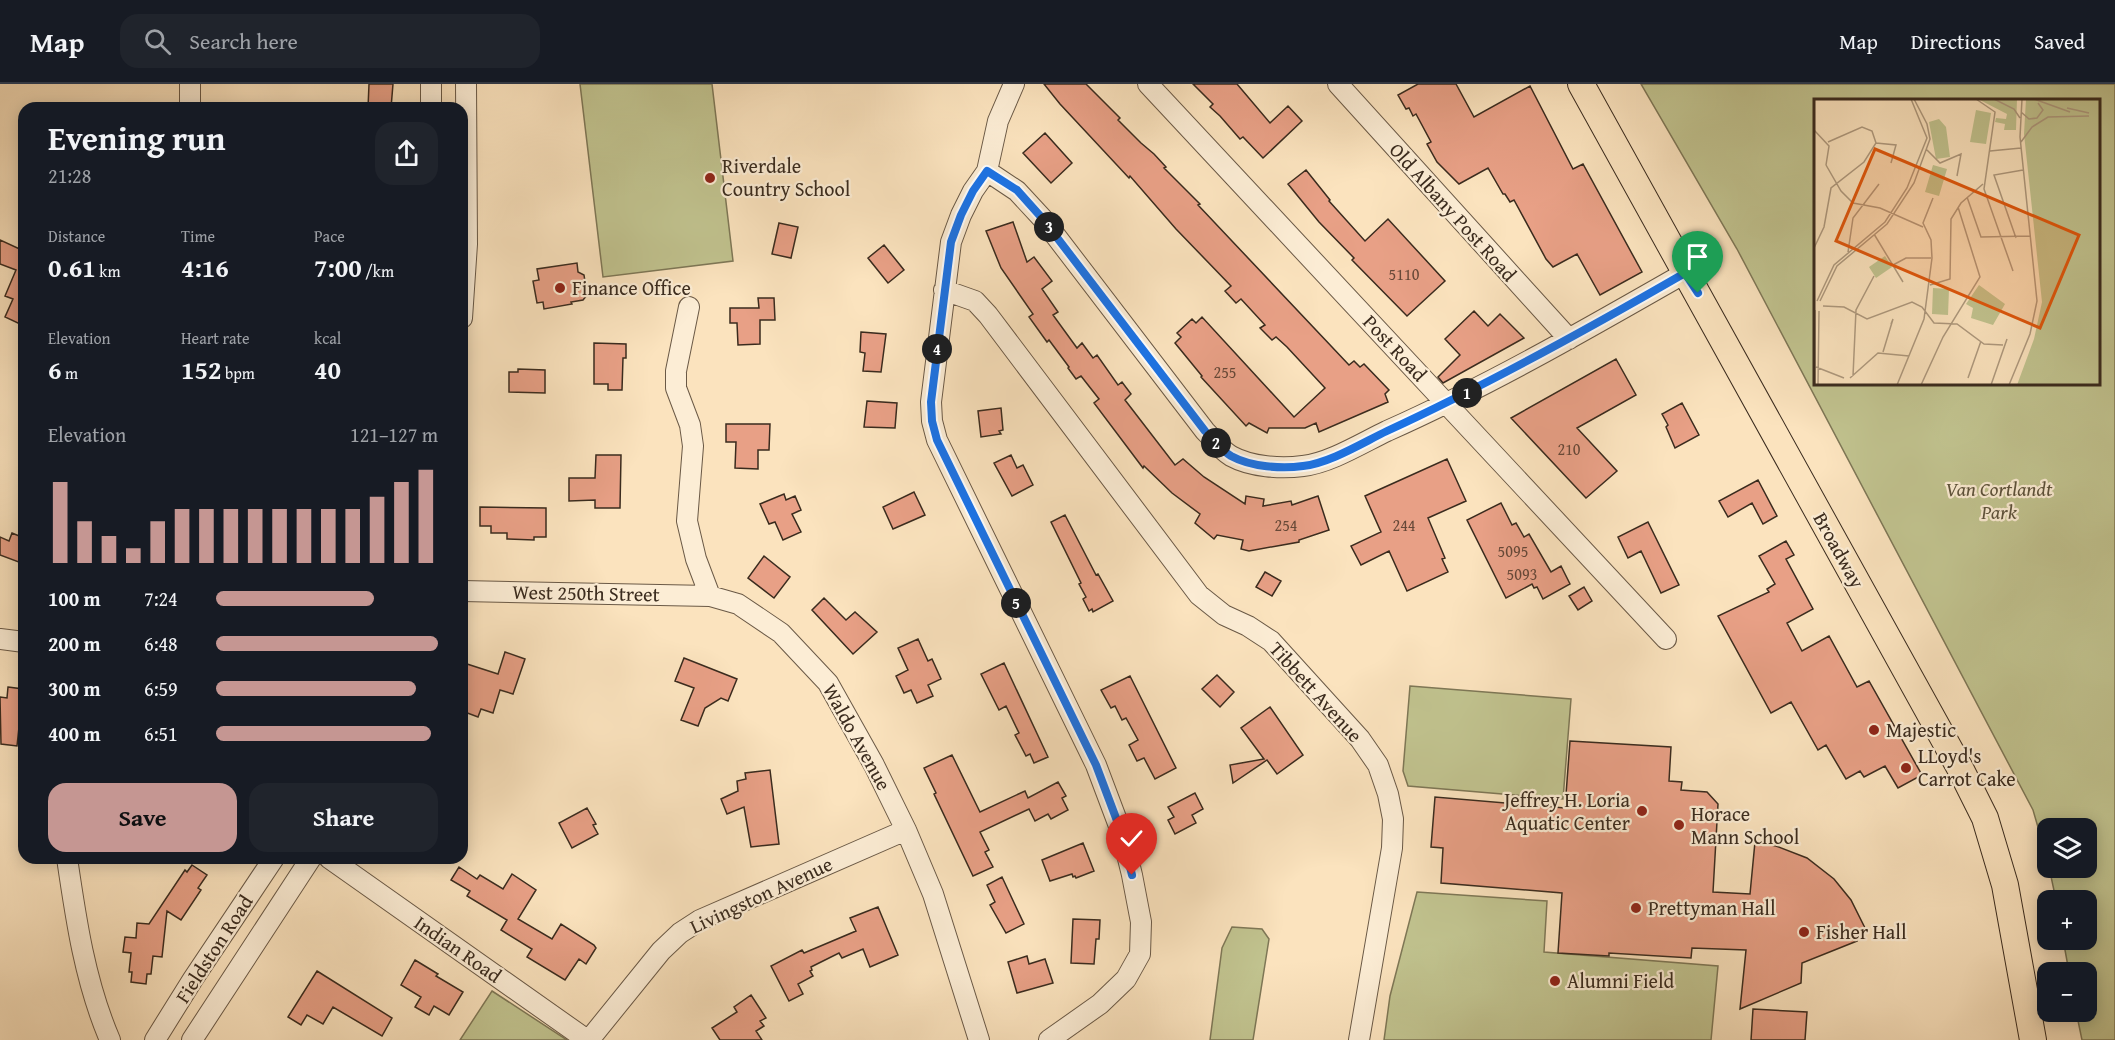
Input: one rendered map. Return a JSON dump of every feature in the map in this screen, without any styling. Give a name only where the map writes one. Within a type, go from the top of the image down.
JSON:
[{"type":"main road","name":"Broadway","points":[[1581,84],[1961,770],[1985,818],[2005,885],[2033,1040]]},
{"type":"street","points":[[190,84],[190,102]]},
{"type":"street","points":[[431,84],[431,102]]},
{"type":"street","points":[[466,84],[466,102]]},
{"type":"street","points":[[1014,84],[998,121],[987,171],[973,191],[951,242],[931,402],[932,421],[937,440],[1096,765],[1122,834],[1141,922],[1140,954],[1126,979],[1101,1004],[1049,1040]]},
{"type":"street","name":"Post Road","points":[[1148,84],[1666,639]]},
{"type":"street","name":"Old Albany Post Road","points":[[1338,84],[1569,339]]},
{"type":"street","points":[[987,171],[1017,190],[1042,218],[1205,431],[1232,456],[1262,465],[1304,466],[1321,462],[1447,404],[1569,339],[1685,273]]},
{"type":"street","name":"Tibbett Avenue","points":[[944,290],[975,301],[988,315],[1199,595],[1224,615],[1248,626],[1271,641],[1360,739],[1378,765],[1388,794],[1393,819],[1392,848],[1359,1040]]},
{"type":"street","points":[[689,306],[676,371],[676,388],[690,425],[693,447],[687,521],[696,559],[710,596]]},
{"type":"street","name":"West 250th Street","points":[[468,591],[710,596]]},
{"type":"street","name":"Waldo Avenue","points":[[710,596],[738,604],[781,633],[828,683],[874,765],[906,830],[933,894],[979,1040]]},
{"type":"street","points":[[0,639],[18,641]]},
{"type":"street","name":"Livingston Avenue","points":[[588,1040],[662,951],[680,933],[700,920],[906,830]]},
{"type":"street","points":[[68,864],[77,924],[92,991],[110,1040]]},
{"type":"street","name":"Fieldston Road","points":[[155,1040],[270,864]]},
{"type":"street","name":"Fieldston Road","points":[[192,1040],[307,864]]},
{"type":"street","name":"Indian Road","points":[[338,864],[588,1040]]},
{"type":"green space","points":[[580,84],[712,84],[733,261],[603,277]]},
{"type":"green space","name":"Van Cortlandt Park","points":[[1641,84],[2115,84],[2115,1040],[2082,1040],[2078,1022],[2097,1022],[2097,962],[2067,962],[2065,950],[2097,950],[2097,890],[2054,890],[2051,878],[2097,878],[2097,818],[2037,818],[2037,824],[2033,810],[1737,249]]},
{"type":"green space","points":[[1410,686],[1571,699],[1563,799],[1408,786],[1403,771]]},
{"type":"green space","name":"Alumni Field","points":[[1417,892],[1547,901],[1544,952],[1718,966],[1711,1040],[1384,1040],[1390,996]]},
{"type":"green space","points":[[1232,927],[1262,929],[1269,939],[1253,1040],[1210,1040],[1222,948]]},
{"type":"green space","points":[[492,991],[567,1040],[460,1040]]},
{"type":"building","points":[[369,84],[393,84],[392,102],[368,102]]},
{"type":"building","points":[[1044,84],[1086,84],[1120,118],[1118,120],[1154,154],[1166,167],[1164,168],[1200,204],[1198,205],[1349,365],[1354,361],[1360,367],[1364,364],[1389,390],[1385,394],[1388,402],[1319,432],[1316,423],[1305,428],[1269,428],[1267,433],[1249,423],[1246,426],[1201,377],[1175,343],[1181,337],[1177,333],[1192,319],[1196,323],[1202,317],[1294,417],[1325,388],[1287,347],[1276,337],[1272,340],[1260,328],[1265,325],[1241,299],[1236,303],[1225,291],[1231,286],[1060,104]]},
{"type":"building","points":[[1193,84],[1237,84],[1270,123],[1288,106],[1302,121],[1263,158],[1243,137],[1240,139],[1210,107],[1213,104]]},
{"type":"building","points":[[1418,84],[1456,84],[1474,117],[1530,86],[1573,169],[1583,164],[1642,272],[1600,295],[1577,254],[1553,267],[1546,259],[1514,200],[1510,202],[1503,194],[1488,168],[1459,184],[1437,162],[1427,144],[1431,142],[1416,114],[1413,116],[1409,108],[1406,109],[1398,95]]},
{"type":"building","points":[[1045,133],[1072,163],[1051,183],[1023,153]]},
{"type":"building","points":[[1306,170],[1329,201],[1365,241],[1388,219],[1445,281],[1407,316],[1352,260],[1354,258],[1319,222],[1288,184]]},
{"type":"building","points":[[1013,222],[1027,262],[1034,257],[1052,281],[1042,289],[1058,312],[1053,315],[1077,348],[1082,343],[1093,358],[1097,355],[1118,385],[1122,382],[1131,394],[1125,400],[1175,465],[1183,459],[1204,477],[1245,504],[1246,496],[1264,499],[1263,506],[1291,501],[1292,505],[1318,496],[1329,530],[1299,540],[1299,542],[1249,551],[1241,549],[1243,540],[1217,535],[1214,539],[1195,523],[1200,514],[1172,493],[1144,466],[1143,468],[1094,403],[1099,399],[1081,376],[1076,379],[1049,340],[1047,342],[1029,317],[1033,314],[1001,268],[986,231]]},
{"type":"building","points":[[779,223],[798,227],[791,258],[772,254]]},
{"type":"building","points":[[0,240],[18,248],[18,323],[5,317],[13,299],[5,296],[16,270],[0,264]]},
{"type":"building","points":[[884,245],[904,270],[888,283],[868,258]]},
{"type":"building","name":"Finance Office","points":[[577,263],[578,272],[584,275],[587,295],[583,300],[571,302],[572,304],[544,309],[543,302],[537,303],[533,281],[539,280],[537,269]]},
{"type":"building","points":[[758,298],[774,298],[775,320],[760,320],[760,344],[738,345],[737,323],[730,323],[730,308],[759,308]]},
{"type":"building","points":[[1474,311],[1488,326],[1500,314],[1524,338],[1443,383],[1438,377],[1460,355],[1445,339]]},
{"type":"building","points":[[861,332],[886,334],[881,372],[863,371],[865,353],[860,352]]},
{"type":"building","points":[[594,343],[626,344],[622,390],[608,390],[608,384],[594,384]]},
{"type":"building","points":[[1616,359],[1636,395],[1577,428],[1617,471],[1586,498],[1511,418]]},
{"type":"building","points":[[518,369],[545,370],[545,393],[509,392],[509,372],[518,372]]},
{"type":"building","points":[[867,401],[897,403],[895,428],[864,427]]},
{"type":"building","points":[[1682,403],[1699,435],[1675,448],[1662,414]]},
{"type":"building","points":[[1001,408],[1003,430],[999,431],[1001,434],[981,437],[978,411]]},
{"type":"building","points":[[726,424],[770,424],[769,450],[758,450],[758,469],[735,468],[736,442],[726,442]]},
{"type":"building","points":[[596,455],[621,455],[620,508],[595,508],[595,500],[569,501],[569,478],[595,478]]},
{"type":"building","points":[[1011,455],[1017,468],[1023,465],[1033,485],[1012,496],[994,463]]},
{"type":"building","points":[[1447,459],[1466,501],[1428,518],[1445,558],[1442,559],[1448,572],[1407,591],[1389,551],[1361,565],[1351,546],[1381,532],[1365,496]]},
{"type":"building","points":[[1758,480],[1777,516],[1763,524],[1752,503],[1728,517],[1719,501]]},
{"type":"building","points":[[914,492],[925,515],[893,529],[883,507]]},
{"type":"building","points":[[784,494],[786,500],[795,496],[801,510],[792,514],[801,532],[783,540],[775,522],[769,524],[760,504]]},
{"type":"building","points":[[1501,503],[1512,525],[1516,523],[1524,537],[1529,534],[1551,572],[1561,566],[1570,584],[1543,599],[1537,587],[1534,588],[1532,584],[1506,598],[1467,520]]},
{"type":"building","points":[[480,507],[546,508],[546,537],[534,537],[534,540],[507,539],[507,533],[491,533],[491,526],[480,526]]},
{"type":"building","points":[[1065,515],[1096,575],[1098,574],[1113,601],[1093,612],[1092,609],[1089,611],[1083,599],[1086,597],[1079,584],[1081,583],[1051,522]]},
{"type":"building","points":[[1648,522],[1679,585],[1661,593],[1641,551],[1628,558],[1618,537]]},
{"type":"building","points":[[12,533],[18,536],[18,562],[0,555],[0,537],[9,541]]},
{"type":"building","points":[[1786,541],[1794,555],[1786,559],[1813,609],[1787,623],[1802,651],[1829,636],[1857,687],[1869,681],[1922,775],[1898,788],[1885,766],[1864,777],[1860,771],[1846,779],[1826,745],[1818,750],[1791,702],[1771,713],[1718,616],[1769,592],[1767,589],[1775,584],[1759,556]]},
{"type":"building","points":[[764,556],[790,577],[774,598],[748,578]]},
{"type":"building","points":[[1265,572],[1281,581],[1272,596],[1256,587]]},
{"type":"building","points":[[1584,587],[1592,601],[1578,610],[1569,596]]},
{"type":"building","points":[[824,598],[846,620],[855,612],[877,632],[853,654],[812,610]]},
{"type":"building","points":[[918,639],[928,661],[932,659],[941,679],[928,685],[933,696],[917,703],[911,690],[904,693],[896,676],[908,670],[898,648]]},
{"type":"building","points":[[505,652],[525,659],[513,694],[500,690],[493,713],[481,709],[478,717],[468,713],[468,664],[498,674]]},
{"type":"building","points":[[684,658],[737,679],[728,701],[721,698],[705,708],[698,726],[681,720],[694,688],[675,681]]},
{"type":"building","points":[[1004,663],[1048,757],[1034,763],[1030,754],[1026,756],[1015,735],[1019,733],[1006,706],[999,710],[981,674]]},
{"type":"building","points":[[1217,675],[1234,692],[1220,707],[1202,689]]},
{"type":"building","points":[[1130,676],[1176,768],[1155,779],[1144,758],[1137,761],[1129,745],[1138,740],[1126,718],[1122,720],[1115,706],[1111,708],[1101,690]]},
{"type":"building","points":[[8,687],[18,688],[17,746],[1,744],[0,697],[7,698]]},
{"type":"building","points":[[1270,707],[1303,755],[1277,774],[1267,760],[1233,783],[1230,765],[1264,759],[1241,728]]},
{"type":"building","points":[[1570,741],[1671,747],[1669,781],[1682,782],[1681,790],[1707,792],[1718,804],[1713,892],[1750,894],[1755,842],[1776,846],[1807,858],[1834,879],[1851,900],[1866,930],[1854,934],[1857,941],[1802,963],[1801,983],[1740,1009],[1746,950],[1692,948],[1691,958],[1609,953],[1609,956],[1558,953],[1562,893],[1441,883],[1443,848],[1431,847],[1435,797],[1565,808]]},
{"type":"building","points":[[952,755],[980,812],[1025,791],[1028,798],[1058,782],[1066,796],[1062,798],[1068,810],[1051,819],[1048,814],[1035,821],[1029,809],[980,832],[989,850],[985,852],[993,867],[973,876],[924,768]]},
{"type":"building","points":[[770,770],[779,844],[751,847],[744,807],[727,814],[721,799],[738,791],[737,781],[746,779],[745,773]]},
{"type":"building","points":[[1195,793],[1203,809],[1192,815],[1196,823],[1175,834],[1168,820],[1174,817],[1168,807]]},
{"type":"building","points":[[587,808],[596,824],[593,825],[598,834],[572,848],[559,823]]},
{"type":"building","points":[[1083,843],[1094,871],[1076,878],[1072,874],[1050,881],[1042,860]]},
{"type":"building","points":[[192,865],[207,875],[198,888],[201,890],[181,920],[167,911],[162,957],[153,956],[151,974],[147,974],[146,984],[131,982],[132,972],[129,972],[131,953],[123,952],[125,937],[136,938],[137,923],[149,924],[185,870],[187,872]]},
{"type":"building","points":[[459,867],[477,879],[480,875],[503,889],[512,874],[536,890],[518,919],[552,939],[561,924],[594,945],[596,948],[586,964],[579,959],[565,980],[527,957],[532,949],[501,930],[507,920],[467,896],[470,891],[451,880]]},
{"type":"building","points":[[1002,877],[1024,924],[1006,933],[990,905],[995,902],[987,885]]},
{"type":"building","points":[[878,907],[898,955],[870,967],[863,949],[842,958],[839,953],[811,967],[810,971],[813,976],[798,984],[803,994],[789,1001],[771,966],[802,950],[804,953],[856,931],[850,918]]},
{"type":"building","points":[[1073,919],[1100,920],[1094,964],[1071,963]]},
{"type":"building","points":[[1027,956],[1029,964],[1045,959],[1053,983],[1017,993],[1008,962]]},
{"type":"building","points":[[415,960],[463,992],[449,1015],[434,1006],[429,1015],[415,1007],[421,997],[401,985]]},
{"type":"building","points":[[317,971],[392,1018],[382,1036],[333,1007],[323,1024],[307,1015],[301,1025],[288,1017]]},
{"type":"building","points":[[751,995],[766,1018],[760,1021],[764,1026],[756,1031],[762,1040],[720,1040],[712,1028],[737,1012],[734,1007]]},
{"type":"building","points":[[1753,1009],[1807,1012],[1805,1040],[1751,1040]]},
{"type":"place","name":"Riverdale Country School","points":[[710,178]]},
{"type":"place","name":"Finance Office","points":[[560,288]]},
{"type":"place","name":"Majestic","points":[[1874,730]]},
{"type":"place","name":"LLoyd's Carrot Cake","points":[[1906,768]]},
{"type":"place","name":"Jeffrey H. Loria Aquatic Center","points":[[1642,811]]},
{"type":"place","name":"Horace Mann School","points":[[1679,825]]},
{"type":"place","name":"Prettyman Hall","points":[[1636,908]]},
{"type":"place","name":"Fisher Hall","points":[[1804,932]]},
{"type":"place","name":"Alumni Field","points":[[1555,981]]},
{"type":"route","points":[[1132,875],[1122,834],[1096,765],[937,440],[932,421],[931,402],[951,242],[973,191],[987,171],[1017,190],[1042,218],[1217,444],[1232,456],[1262,465],[1304,466],[1321,462],[1447,404],[1569,339],[1685,273],[1698,293]]}]
